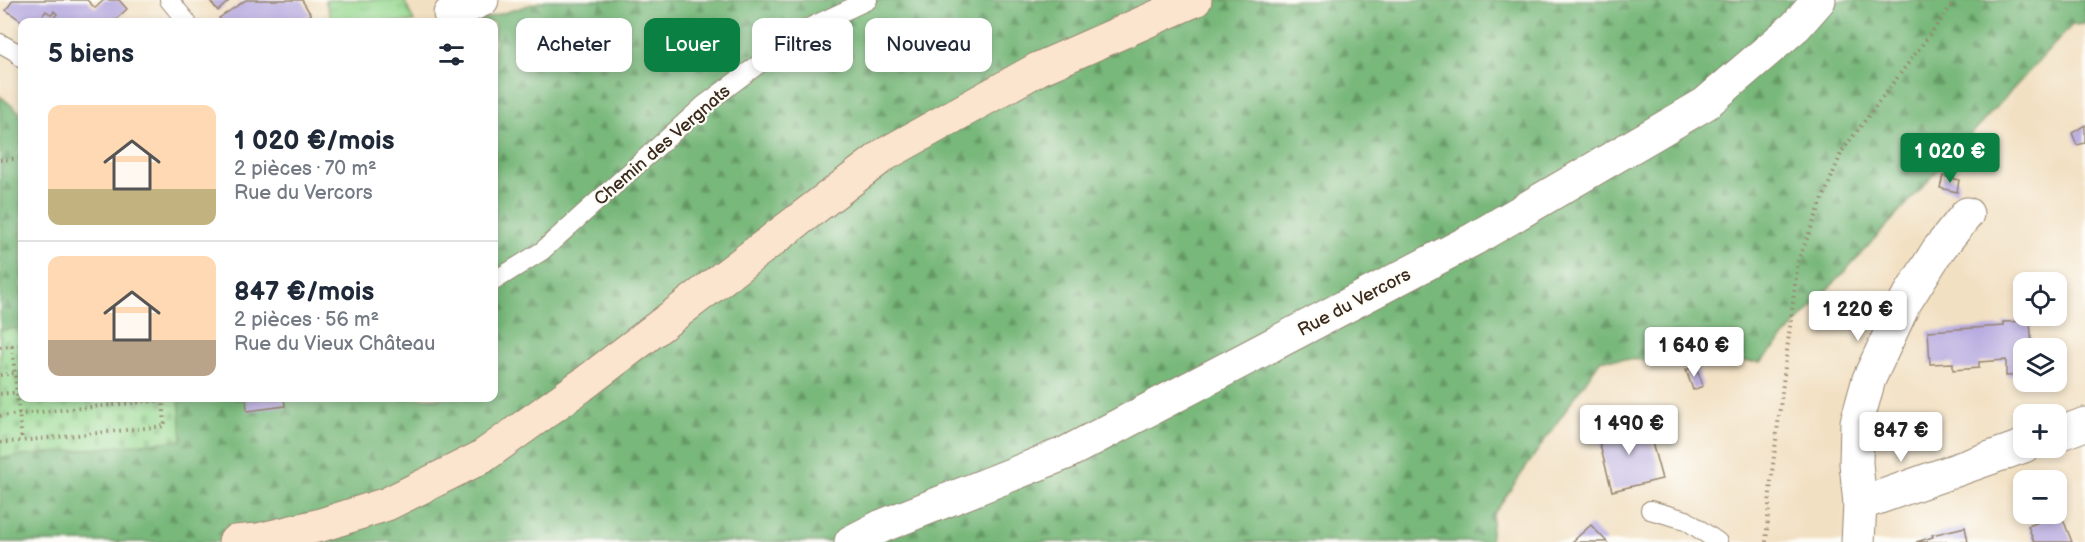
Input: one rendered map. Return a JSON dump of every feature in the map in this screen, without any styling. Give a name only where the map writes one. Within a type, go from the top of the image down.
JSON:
[{"type":"main road","points":[[234,542],[258,540],[321,525],[387,504],[482,457],[580,386],[884,154],[1038,69],[1196,0]]},
{"type":"street","points":[[443,12],[482,0]]},
{"type":"street","name":"Rue du Vercors","points":[[851,542],[882,526],[1066,453],[1474,239],[1705,104],[1796,26],[1819,0]]},
{"type":"street","points":[[1858,542],[1860,504],[1856,463],[1857,422],[1869,379],[1904,304],[1938,250],[1967,214]]},
{"type":"street","points":[[2067,431],[2085,424]]},
{"type":"street","points":[[1860,504],[2013,450]]},
{"type":"lane","points":[[169,0],[184,18]]},
{"type":"lane","name":"Chemin des Vergnats","points":[[498,278],[542,251],[704,105],[806,30],[868,0]]},
{"type":"lane","points":[[0,43],[18,54]]},
{"type":"lane","points":[[1650,510],[1686,520],[1718,542]]},
{"type":"path","points":[[1766,542],[1771,481],[1798,261],[1842,151],[1952,5]]},
{"type":"path","points":[[0,160],[18,158]]},
{"type":"path","points":[[0,347],[18,345]]},
{"type":"path","points":[[12,346],[18,384]]},
{"type":"path","points":[[0,375],[18,373]]},
{"type":"path","points":[[0,394],[18,392]]},
{"type":"path","points":[[20,402],[22,441]]},
{"type":"path","points":[[0,416],[134,402]]},
{"type":"path","points":[[0,443],[165,426],[163,402]]},
{"type":"green space","points":[[325,0],[404,0],[412,18],[332,18]]},
{"type":"green space","points":[[546,0],[2085,0],[2085,24],[2072,25],[1761,362],[1601,359],[1493,515],[1490,542],[0,542],[0,96],[18,111],[18,402],[498,402],[498,18],[486,18]]},
{"type":"green space","points":[[18,328],[18,402],[179,402],[182,440],[0,458],[0,330]]},
{"type":"building","points":[[13,0],[87,0],[95,8],[104,0],[119,0],[127,9],[117,18],[54,18],[57,14],[54,11],[52,15],[46,11],[41,18],[18,18],[6,10]]},
{"type":"building","points":[[209,0],[230,0],[218,11]]},
{"type":"building","points":[[246,0],[302,0],[311,15],[304,18],[219,18]]},
{"type":"building","points":[[2085,125],[2085,143],[2077,145],[2072,133]]},
{"type":"building","points":[[1943,176],[1959,180],[1957,192],[1940,188]]},
{"type":"building","points":[[2003,322],[2013,322],[2013,326],[2030,326],[2031,338],[2013,338],[2013,376],[2006,376],[2006,360],[1979,362],[1979,368],[1953,370],[1953,363],[1930,364],[1928,331],[2004,326]]},
{"type":"building","points":[[1696,366],[1703,386],[1693,390],[1686,370]]},
{"type":"building","points":[[246,402],[284,402],[285,406],[247,411]]},
{"type":"building","points":[[1646,421],[1662,479],[1612,491],[1597,434]]},
{"type":"building","points":[[2065,524],[2072,542],[2034,542],[2028,526]]},
{"type":"building","points":[[1591,525],[1607,542],[1572,542]]},
{"type":"building","points":[[1965,527],[1968,542],[1916,542],[1933,537],[1932,535]]}]
